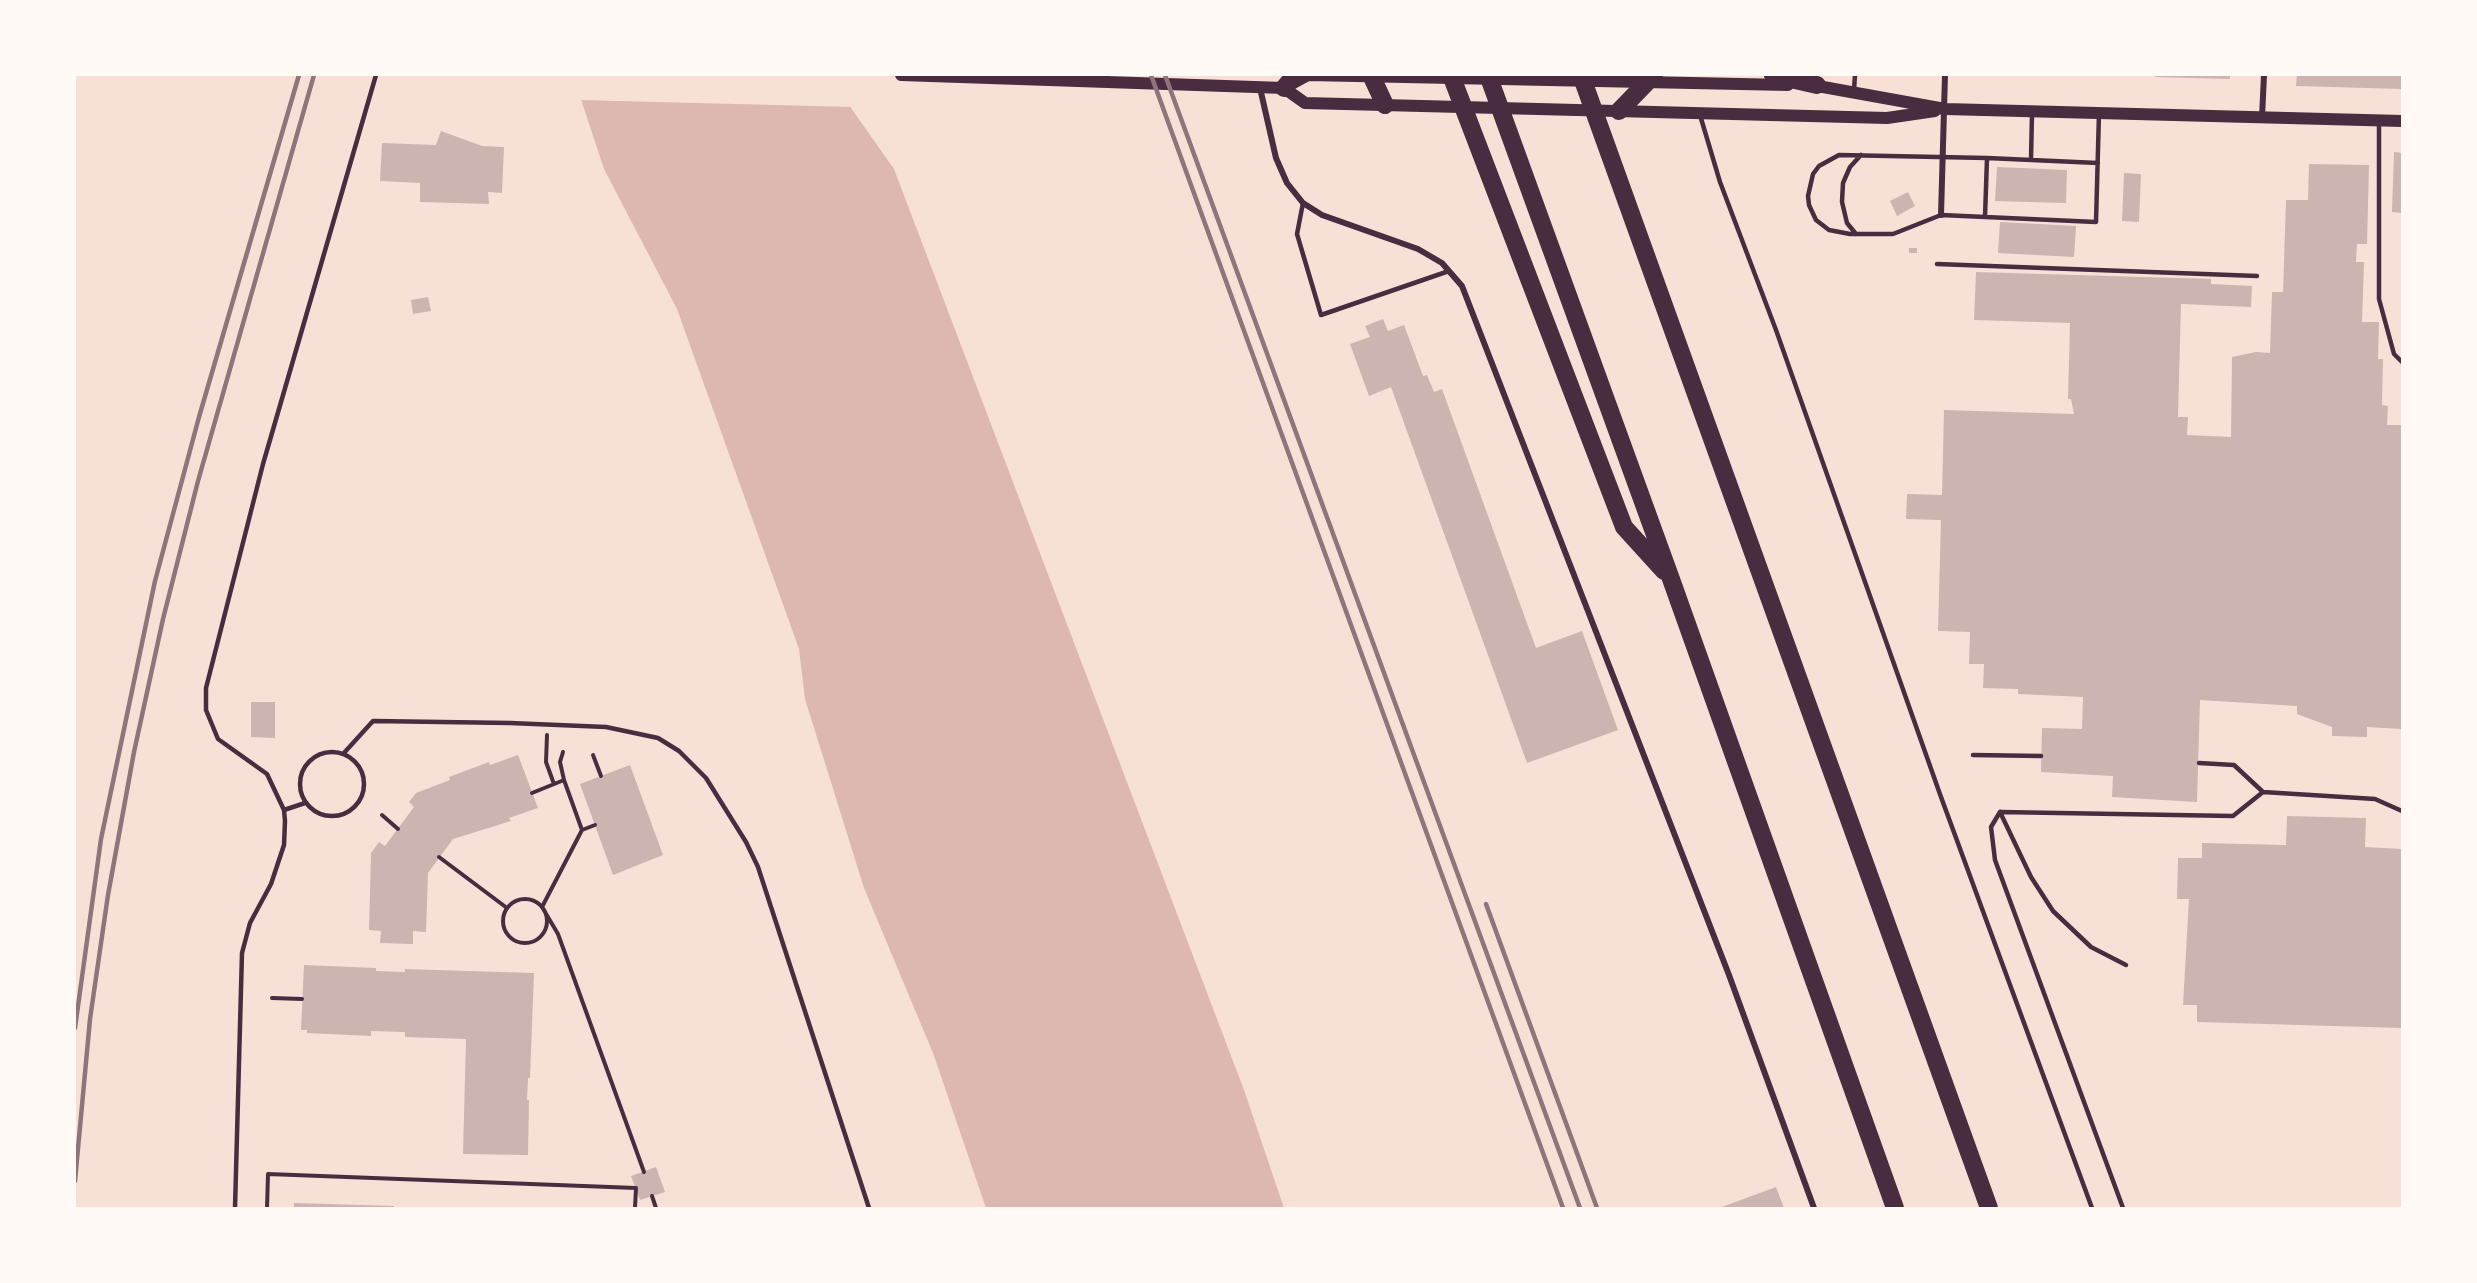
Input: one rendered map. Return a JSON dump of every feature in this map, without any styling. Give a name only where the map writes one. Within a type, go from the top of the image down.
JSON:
[{"type":"highway","points":[[1451,75],[1624,527],[1671,579]]},
{"type":"highway","points":[[1488,75],[1671,579],[1895,1208]]},
{"type":"highway","points":[[1581,75],[1989,1208]]},
{"type":"highway","points":[[1773,75],[1817,85]]},
{"type":"highway","points":[[1371,76],[1384,105]]},
{"type":"highway","points":[[1619,111],[1651,79]]},
{"type":"main road","points":[[901,75],[1260,87],[1308,75],[1651,79],[1817,85],[1945,109],[2402,121]]},
{"type":"main road","points":[[1289,81],[1305,103],[1887,118],[1945,109]]},
{"type":"street","points":[[1941,215],[1945,75]]},
{"type":"street","points":[[2262,117],[2264,75]]},
{"type":"street","points":[[1260,87],[1276,158],[1287,183],[1303,203],[1322,214],[1418,249],[1442,263],[1462,286],[1729,975],[1814,1208]]},
{"type":"lane","points":[[235,1208],[242,953],[250,923],[271,884],[284,846],[284,810],[267,774],[218,739],[206,710],[206,688],[263,464],[376,75]]},
{"type":"lane","points":[[1854,92],[1855,75]]},
{"type":"lane","points":[[2031,159],[2032,111]]},
{"type":"lane","points":[[1700,113],[1720,182],[1780,341],[1945,809],[2091,1208]]},
{"type":"lane","points":[[2098,163],[1943,156],[1839,155],[1819,166],[1813,174],[1808,196],[1812,213],[1822,225],[1829,230],[1856,234],[1893,234],[1941,215],[2096,222],[2098,163],[2099,113]]},
{"type":"lane","points":[[2379,120],[2379,299],[2394,354],[2402,363]]},
{"type":"lane","points":[[1856,234],[1847,223],[1842,202],[1843,183],[1850,167],[1861,155]]},
{"type":"lane","points":[[1985,217],[1987,158]]},
{"type":"lane","points":[[1303,203],[1297,234],[1322,315],[1449,271]]},
{"type":"lane","points":[[1937,264],[2257,276]]},
{"type":"lane","points":[[343,754],[373,721],[606,728],[658,738],[679,751],[706,778],[746,842],[758,867],[869,1208]]},
{"type":"lane","points":[[323,754],[343,754],[352,760],[363,778],[360,799],[354,808],[345,814],[324,815],[305,803],[300,785],[306,765],[323,754]]},
{"type":"lane","points":[[1973,755],[2041,756]]},
{"type":"lane","points":[[2199,763],[2234,765],[2264,792],[2375,799],[2402,811]]},
{"type":"lane","points":[[2000,812],[2233,816],[2264,792]]},
{"type":"lane","points":[[284,810],[305,803]]},
{"type":"lane","points":[[2000,812],[2031,878],[2053,911],[2091,947],[2126,965]]},
{"type":"lane","points":[[2000,812],[1991,827],[1995,860],[2123,1208]]},
{"type":"path","points":[[548,725],[546,762],[554,784]]},
{"type":"path","points":[[563,752],[560,762],[564,780],[582,830]]},
{"type":"path","points":[[593,755],[601,776]]},
{"type":"path","points":[[532,793],[564,780]]},
{"type":"path","points":[[382,815],[398,828]]},
{"type":"path","points":[[542,907],[582,830],[595,825]]},
{"type":"path","points":[[440,857],[507,908]]},
{"type":"path","points":[[546,914],[546,928],[543,935],[530,943],[522,943],[509,936],[505,930],[503,922],[507,908],[525,899],[542,907],[558,934],[644,1172]]},
{"type":"path","points":[[272,998],[302,999]]},
{"type":"path","points":[[267,1208],[268,1174],[636,1188],[635,1208]]},
{"type":"path","points":[[652,1197],[656,1208]]},
{"type":"shaded area","points":[[573,75],[832,75],[851,108],[894,169],[1244,1090],[1284,1208],[986,1208],[933,1053],[864,888],[805,699],[799,649],[677,309],[604,169]]},
{"type":"pier","points":[[570,75],[836,75],[854,107],[578,100]]},
{"type":"building","points":[[2155,75],[2230,75],[2230,79],[2155,77]]},
{"type":"building","points":[[2297,75],[2402,75],[2402,89],[2296,86]]},
{"type":"building","points":[[441,131],[482,146],[504,147],[502,193],[488,192],[489,204],[420,202],[420,183],[380,181],[382,143],[436,145]]},
{"type":"building","points":[[2394,152],[2402,153],[2402,213],[2392,212]]},
{"type":"building","points":[[2309,164],[2369,165],[2367,244],[2357,244],[2356,262],[2364,262],[2362,322],[2379,322],[2378,359],[2383,359],[2382,405],[2388,406],[2387,425],[2402,425],[2402,729],[2367,727],[2367,737],[2332,736],[2332,727],[2297,714],[2297,706],[2200,700],[2197,802],[2112,797],[2113,776],[2041,772],[2042,728],[2082,729],[2083,697],[2018,694],[2018,689],[1983,688],[1984,664],[1969,664],[1970,632],[1938,631],[1941,520],[1906,519],[1907,494],[1942,495],[1944,410],[2074,414],[2071,399],[2068,399],[2070,323],[1974,320],[1976,272],[2211,279],[2211,284],[2252,286],[2251,307],[2181,304],[2178,417],[2188,417],[2187,435],[2231,437],[2232,357],[2256,352],[2270,353],[2272,292],[2283,292],[2286,200],[2308,200]]},
{"type":"building","points":[[1997,167],[2067,170],[2066,203],[1995,201]]},
{"type":"building","points":[[2124,173],[2141,174],[2139,222],[2122,221]]},
{"type":"building","points":[[1908,192],[1915,206],[1897,216],[1890,201]]},
{"type":"building","points":[[2000,222],[2076,226],[2074,257],[1998,253]]},
{"type":"building","points":[[1909,248],[1917,248],[1917,253],[1909,253]]},
{"type":"building","points":[[428,297],[431,311],[413,314],[411,300]]},
{"type":"building","points":[[1383,319],[1388,331],[1404,325],[1423,376],[1427,375],[1434,392],[1442,389],[1536,648],[1582,631],[1618,730],[1527,763],[1391,387],[1369,396],[1350,344],[1370,337],[1365,326]]},
{"type":"building","points":[[251,702],[275,702],[275,738],[251,737]]},
{"type":"building","points":[[518,755],[538,808],[509,818],[511,821],[453,839],[428,873],[426,932],[413,931],[413,944],[380,943],[381,931],[369,930],[371,853],[379,842],[385,846],[414,807],[409,802],[416,793],[450,780],[449,777],[489,762],[490,765]]},
{"type":"building","points":[[630,765],[663,855],[613,875],[580,784]]},
{"type":"building","points":[[2287,816],[2366,818],[2365,847],[2402,849],[2402,1028],[2197,1022],[2197,1005],[2183,1005],[2189,899],[2177,899],[2178,858],[2202,858],[2202,843],[2286,845]]},
{"type":"building","points":[[304,965],[376,968],[376,971],[405,972],[405,969],[534,973],[527,1100],[529,1100],[528,1155],[463,1154],[466,1039],[405,1037],[405,1032],[371,1031],[371,1036],[307,1033],[307,1030],[301,1030]]},
{"type":"building","points":[[656,1167],[665,1192],[640,1200],[631,1176]]},
{"type":"building","points":[[1776,1187],[1784,1208],[1719,1208]]},
{"type":"building","points":[[294,1203],[394,1206],[394,1208],[294,1208]]},
{"type":"railway","points":[[75,1028],[101,839],[155,581],[199,417],[299,75]]},
{"type":"railway","points":[[75,1181],[90,1019],[108,895],[134,752],[163,619],[198,481],[314,75]]},
{"type":"railway","points":[[1151,75],[1563,1208]]},
{"type":"railway","points":[[1165,75],[1580,1208]]},
{"type":"railway","points":[[1486,904],[1597,1208]]}]
